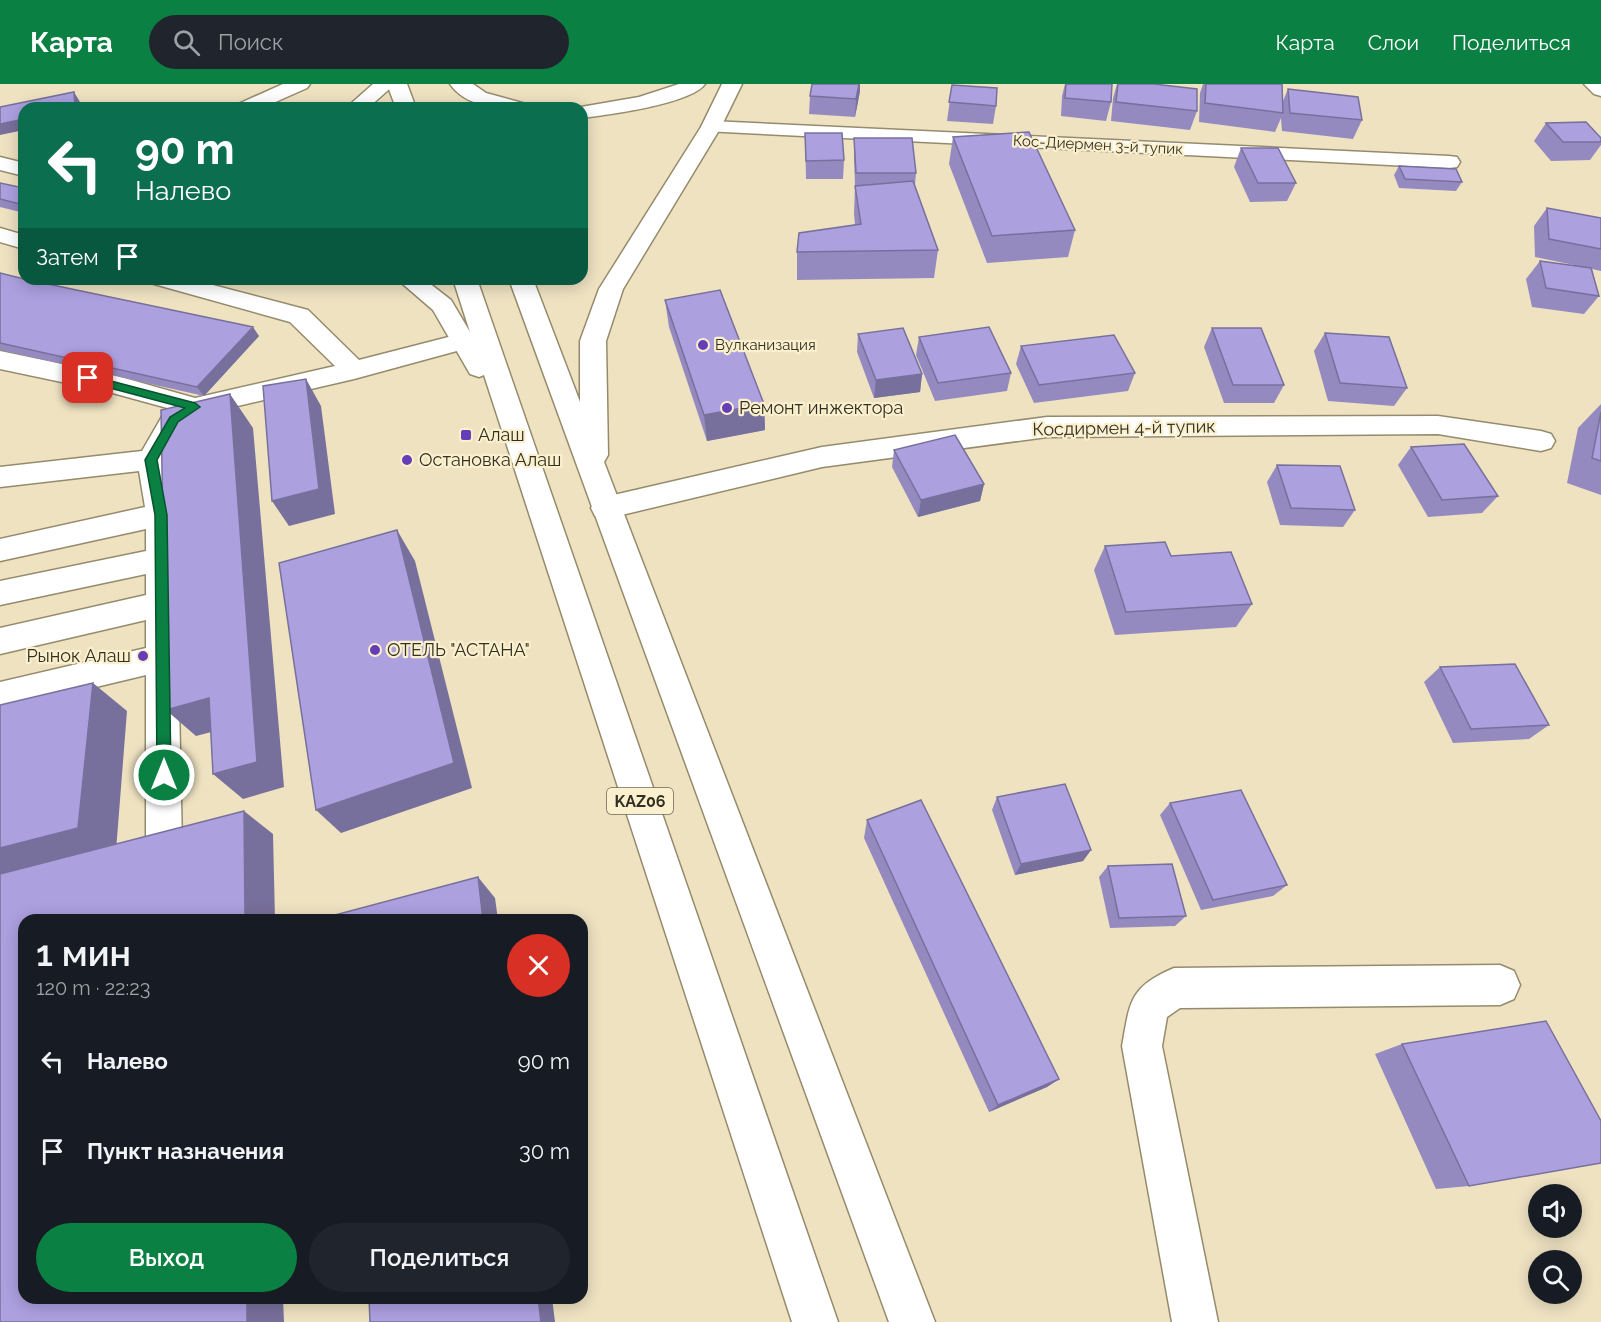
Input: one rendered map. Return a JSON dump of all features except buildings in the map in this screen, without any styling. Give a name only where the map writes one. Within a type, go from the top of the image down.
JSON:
[{"type":"main road","points":[[259,102],[300,84]]},
{"type":"main road","points":[[363,102],[385,84]]},
{"type":"main road","points":[[397,84],[404,102]]},
{"type":"main road","points":[[588,111],[621,108],[668,98],[695,84]]},
{"type":"main road","points":[[591,468],[594,455],[593,341],[610,289],[711,127],[732,84]]},
{"type":"main road","points":[[1594,84],[1601,90]]},
{"type":"main road","points":[[454,89],[497,102]]},
{"type":"main road","name":"Кос-Диермен 3-й тупик","points":[[711,127],[1449,162]]},
{"type":"main road","points":[[0,154],[18,155]]},
{"type":"main road","points":[[0,163],[18,168]]},
{"type":"main road","points":[[0,235],[18,240]]},
{"type":"main road","name":"KАZ06","points":[[417,285],[442,305],[464,341],[521,448]]},
{"type":"main road","name":"KАZ06","points":[[467,285],[812,1319]]},
{"type":"main road","points":[[523,285],[912,1322]]},
{"type":"main road","points":[[220,286],[299,316],[354,370]]},
{"type":"main road","points":[[164,844],[161,515],[151,460],[174,420],[195,407],[354,370],[464,341]]},
{"type":"main road","points":[[0,360],[110,383],[195,407]]},
{"type":"main road","name":"Косдирмен 4-й тупик","points":[[605,508],[822,457],[1047,427],[1438,425],[1541,441]]},
{"type":"main road","points":[[0,477],[151,460]]},
{"type":"main road","points":[[0,549],[161,515]]},
{"type":"main road","points":[[0,593],[162,558]]},
{"type":"main road","points":[[0,641],[162,604]]},
{"type":"main road","points":[[0,696],[163,658]]},
{"type":"main road","points":[[1195,1322],[1142,1046],[1149,1006],[1174,988],[1500,985]]},
{"type":"place","name":"Вулканизация","points":[[703,345]]},
{"type":"place","name":"Ремонт инжектора","points":[[727,408]]},
{"type":"place","name":"Алаш","points":[[466,435]]},
{"type":"place","name":"Остановка Алаш","points":[[407,460]]},
{"type":"place","name":"ОТЕЛЬ \"АСТАНА\"","points":[[375,650]]},
{"type":"place","name":"Рынок Алаш","points":[[143,656]]},
{"type":"route","points":[[88,378],[195,407],[174,420],[151,460],[161,515],[164,775]]}]
